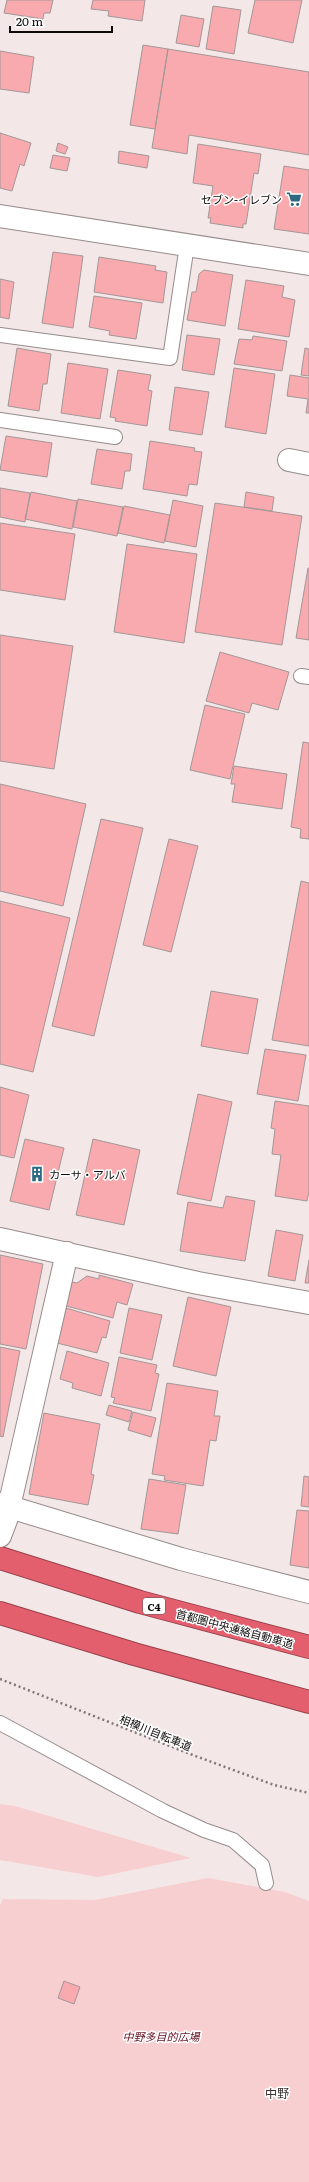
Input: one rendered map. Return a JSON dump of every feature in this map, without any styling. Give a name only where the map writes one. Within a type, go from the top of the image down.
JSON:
[{"type":"highway","name":"首都圏中央連絡自動車道","points":[[0,1558],[140,1602],[309,1647]]},
{"type":"highway","points":[[0,1613],[134,1654],[309,1702]]},
{"type":"street","points":[[0,216],[309,264]]},
{"type":"street","points":[[0,1239],[198,1283],[309,1303]]},
{"type":"street","points":[[0,1536],[4,1506],[67,1253]]},
{"type":"street","points":[[4,1506],[181,1559],[309,1592]]},
{"type":"lane","points":[[0,335],[170,358],[187,245]]},
{"type":"lane","points":[[0,420],[115,437]]},
{"type":"lane","points":[[0,1723],[163,1811],[204,1830],[233,1840],[262,1865],[266,1882]]},
{"type":"path","name":"相模川自転車道","points":[[0,1679],[197,1757],[274,1785],[309,1793]]},
{"type":"green space","points":[[0,1804],[15,1806],[191,1858],[98,1877],[0,1860]]},
{"type":"green space","name":"中野多目的広場","points":[[208,1878],[285,1892],[309,1901],[309,2182],[0,2182],[0,1905],[3,1899],[95,1900]]},
{"type":"building","points":[[7,0],[53,0],[50,13],[44,13],[43,19],[4,13]]},
{"type":"building","points":[[93,0],[145,0],[142,21],[108,16],[109,11],[91,9]]},
{"type":"building","points":[[255,0],[302,0],[293,43],[248,33]]},
{"type":"building","points":[[213,6],[241,10],[234,54],[206,49]]},
{"type":"building","points":[[181,15],[204,19],[199,47],[176,43]]},
{"type":"building","points":[[143,45],[168,49],[155,129],[130,125]]},
{"type":"building","points":[[168,49],[309,72],[309,155],[189,135],[187,154],[152,148]]},
{"type":"building","points":[[0,51],[34,57],[29,93],[0,89]]},
{"type":"building","points":[[0,133],[31,143],[24,166],[20,164],[12,191],[0,188]]},
{"type":"building","points":[[58,143],[68,147],[65,154],[56,151]]},
{"type":"building","points":[[198,144],[261,154],[258,174],[254,173],[246,224],[243,224],[243,228],[210,223],[211,218],[208,218],[213,186],[193,183]]},
{"type":"building","points":[[119,151],[149,156],[147,168],[118,163]]},
{"type":"building","points":[[53,155],[70,158],[67,171],[50,168]]},
{"type":"building","name":"セブン-イレブン","points":[[284,166],[309,170],[309,234],[274,229]]},
{"type":"building","points":[[53,252],[83,256],[73,328],[42,323]]},
{"type":"building","points":[[99,257],[156,266],[155,270],[167,272],[163,303],[94,292]]},
{"type":"building","points":[[204,270],[233,275],[225,326],[187,320],[192,292],[196,292],[199,274]]},
{"type":"building","points":[[0,279],[14,282],[9,319],[0,317]]},
{"type":"building","points":[[246,280],[284,286],[282,297],[295,300],[289,337],[238,329]]},
{"type":"building","points":[[94,296],[142,303],[136,339],[109,335],[110,331],[89,327]]},
{"type":"building","points":[[187,335],[220,339],[214,375],[182,370]]},
{"type":"building","points":[[253,336],[287,341],[282,371],[234,364],[239,339],[252,340]]},
{"type":"building","points":[[17,348],[51,354],[47,384],[43,384],[39,411],[8,406]]},
{"type":"building","points":[[305,348],[309,349],[309,376],[301,375]]},
{"type":"building","points":[[68,363],[108,369],[100,419],[61,413]]},
{"type":"building","points":[[234,368],[275,374],[266,434],[225,427]]},
{"type":"building","points":[[118,370],[151,375],[148,390],[152,391],[147,426],[115,421],[116,418],[110,417]]},
{"type":"building","points":[[290,375],[309,378],[309,413],[306,413],[308,399],[287,396]]},
{"type":"building","points":[[175,387],[209,392],[202,435],[169,430]]},
{"type":"building","points":[[6,436],[52,443],[47,477],[0,470]]},
{"type":"building","points":[[150,441],[195,448],[194,451],[202,452],[197,485],[189,484],[187,496],[143,489]]},
{"type":"building","points":[[97,449],[132,454],[130,471],[125,471],[122,489],[91,484]]},
{"type":"building","points":[[0,488],[30,493],[25,522],[0,517]]},
{"type":"building","points":[[31,492],[77,501],[72,529],[25,519]]},
{"type":"building","points":[[246,492],[274,497],[272,511],[244,507]]},
{"type":"building","points":[[78,499],[123,507],[117,536],[73,527]]},
{"type":"building","points":[[173,500],[203,506],[196,547],[165,541]]},
{"type":"building","points":[[215,503],[302,516],[282,645],[195,632]]},
{"type":"building","points":[[124,506],[170,515],[164,543],[118,533]]},
{"type":"building","points":[[0,523],[75,534],[65,600],[0,590]]},
{"type":"building","points":[[127,544],[197,554],[184,643],[114,632]]},
{"type":"building","points":[[309,568],[309,640],[296,638]]},
{"type":"building","points":[[0,635],[73,646],[54,769],[0,761]]},
{"type":"building","points":[[220,652],[289,672],[278,710],[252,703],[249,713],[206,701]]},
{"type":"building","points":[[205,705],[245,714],[230,779],[190,770]]},
{"type":"building","points":[[303,742],[309,743],[309,839],[300,838],[301,829],[291,827]]},
{"type":"building","points":[[234,766],[287,774],[282,809],[232,802],[235,784],[231,784]]},
{"type":"building","points":[[0,784],[86,804],[63,906],[0,891]]},
{"type":"building","points":[[101,819],[143,828],[94,1036],[52,1026]]},
{"type":"building","points":[[169,839],[198,846],[171,952],[143,945]]},
{"type":"building","points":[[301,881],[309,883],[309,1046],[272,1040]]},
{"type":"building","points":[[0,901],[70,918],[33,1072],[0,1064]]},
{"type":"building","points":[[211,991],[258,999],[248,1054],[201,1046]]},
{"type":"building","points":[[265,1049],[306,1055],[298,1101],[257,1094]]},
{"type":"building","points":[[0,1087],[29,1095],[14,1158],[0,1155]]},
{"type":"building","points":[[198,1094],[232,1102],[211,1201],[177,1194]]},
{"type":"building","points":[[275,1101],[309,1106],[309,1192],[307,1201],[275,1196],[281,1155],[272,1154],[275,1129],[271,1128]]},
{"type":"building","name":"カーサ・アルバ","points":[[25,1139],[64,1148],[49,1210],[10,1201]]},
{"type":"building","points":[[93,1139],[140,1150],[124,1225],[76,1215]]},
{"type":"building","points":[[226,1196],[255,1201],[245,1261],[180,1251],[188,1202],[223,1208]]},
{"type":"building","points":[[276,1230],[303,1235],[295,1281],[268,1276]]},
{"type":"building","points":[[0,1255],[43,1264],[26,1349],[0,1344]]},
{"type":"building","points":[[309,1260],[309,1283],[305,1283]]},
{"type":"building","points":[[99,1275],[133,1284],[127,1305],[117,1302],[113,1318],[66,1306],[72,1282],[77,1283],[87,1276],[99,1279]]},
{"type":"building","points":[[188,1297],[231,1307],[216,1376],[173,1366]]},
{"type":"building","points":[[66,1308],[110,1321],[106,1338],[102,1337],[97,1353],[57,1343]]},
{"type":"building","points":[[129,1308],[162,1315],[152,1360],[120,1353]]},
{"type":"building","points":[[0,1347],[20,1351],[3,1437],[0,1436]]},
{"type":"building","points":[[67,1351],[109,1363],[101,1396],[72,1388],[73,1383],[60,1379]]},
{"type":"building","points":[[119,1357],[157,1365],[155,1373],[159,1374],[151,1411],[113,1403],[115,1398],[111,1397]]},
{"type":"building","points":[[167,1383],[218,1391],[214,1416],[220,1416],[216,1441],[210,1440],[203,1486],[164,1480],[165,1476],[152,1474]]},
{"type":"building","points":[[109,1405],[132,1411],[129,1422],[106,1415]]},
{"type":"building","points":[[133,1412],[156,1418],[151,1437],[128,1430]]},
{"type":"building","points":[[44,1413],[100,1424],[91,1474],[94,1475],[88,1505],[29,1494]]},
{"type":"building","points":[[304,1476],[309,1477],[309,1507],[301,1506]]},
{"type":"building","points":[[149,1479],[186,1485],[178,1534],[141,1529]]},
{"type":"building","points":[[297,1510],[309,1511],[309,1568],[290,1565]]},
{"type":"building","points":[[64,1981],[80,1987],[74,2004],[58,1998]]},
{"type":"place","name":"セブン-イレブン","points":[[294,199]]},
{"type":"place","name":"カーサ・アルバ","points":[[37,1174]]},
{"type":"district","name":"中野","points":[[277,2093]]}]
